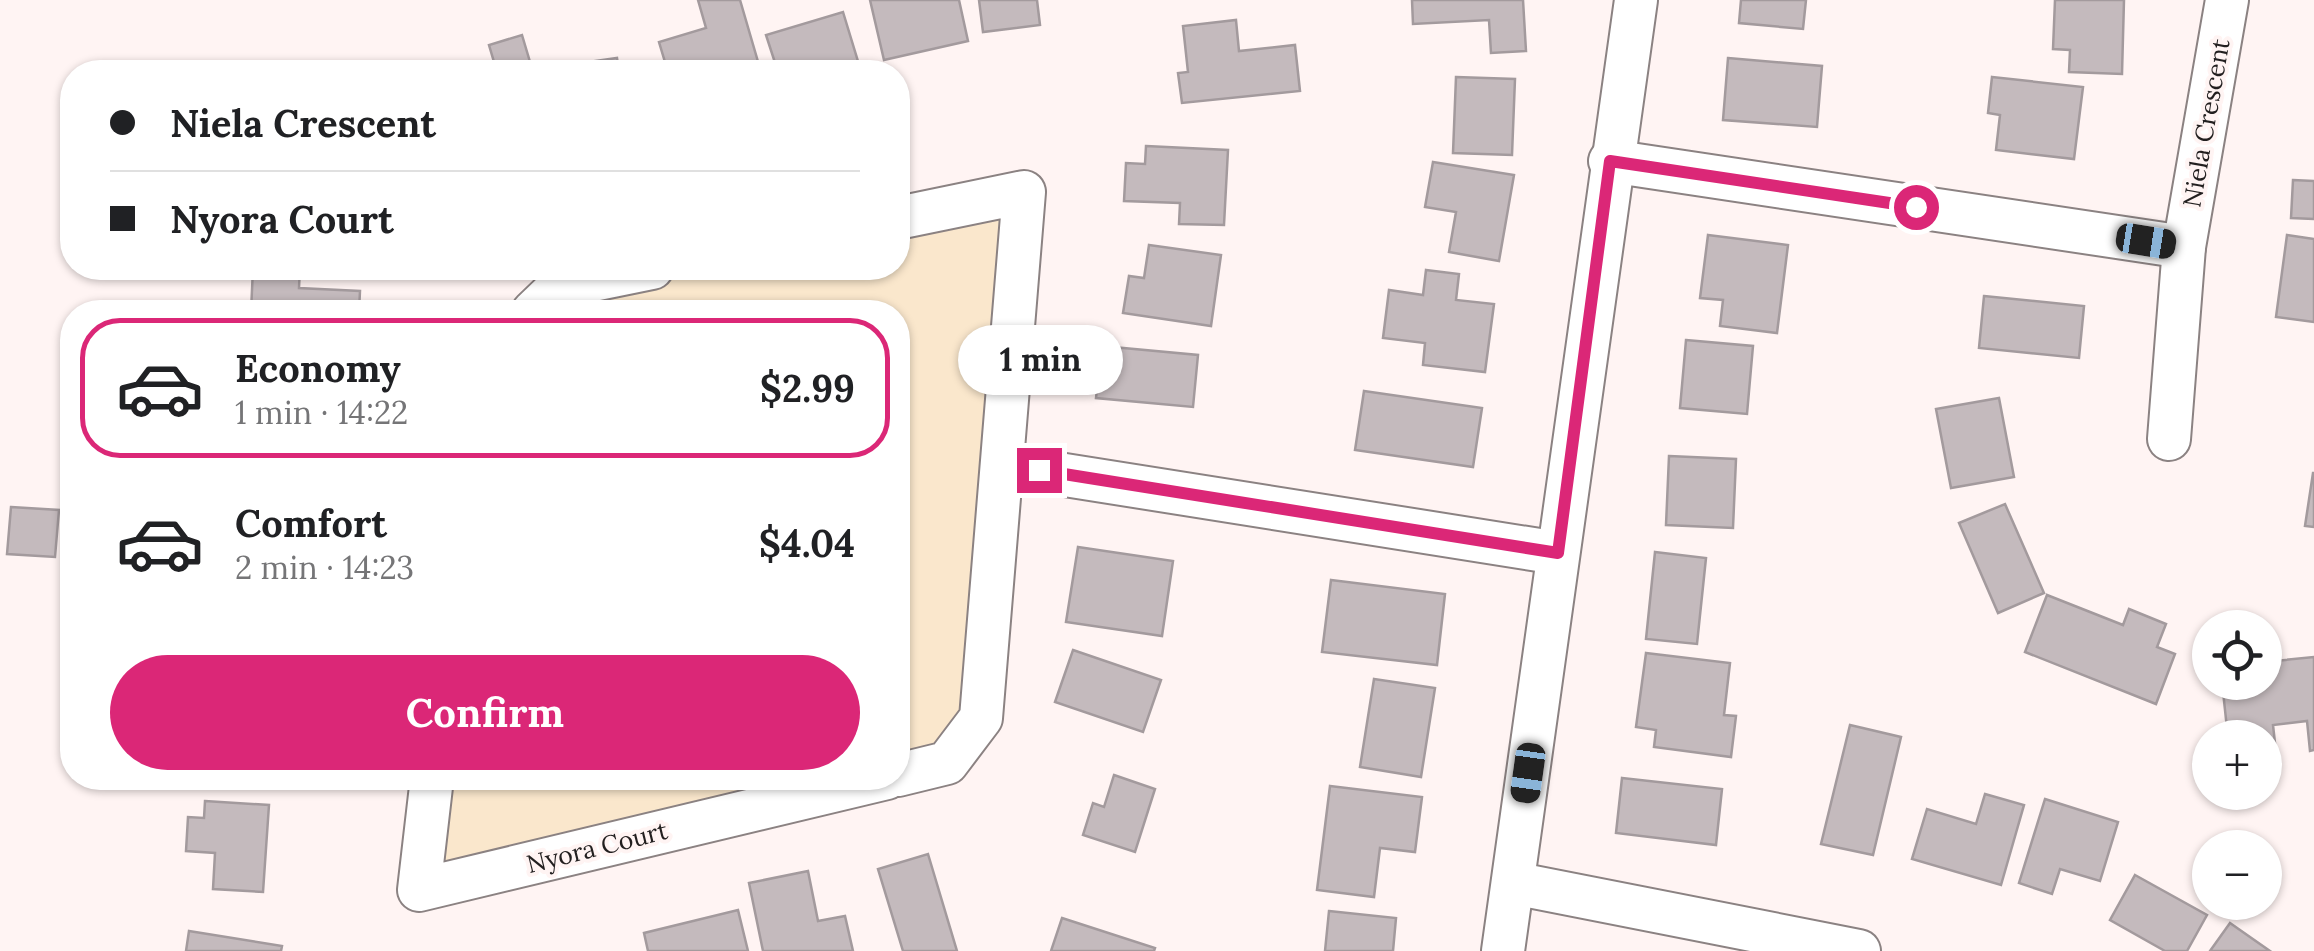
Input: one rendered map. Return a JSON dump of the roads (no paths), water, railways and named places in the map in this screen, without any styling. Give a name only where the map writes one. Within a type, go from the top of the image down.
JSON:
[{"type":"street","points":[[1503,951],[1610,161],[1636,0]]},
{"type":"street","name":"Niela Crescent","points":[[2169,439],[2184,247],[2228,0]]},
{"type":"street","points":[[1610,161],[2184,247]]},
{"type":"street","points":[[910,216],[1024,192],[980,718],[946,763],[910,772]]},
{"type":"street","points":[[545,300],[559,286],[590,280]]},
{"type":"street","points":[[1002,465],[1558,553]]},
{"type":"street","name":"Nyora Court","points":[[431,790],[419,890],[837,790]]},
{"type":"street","points":[[1513,883],[1859,951]]}]
